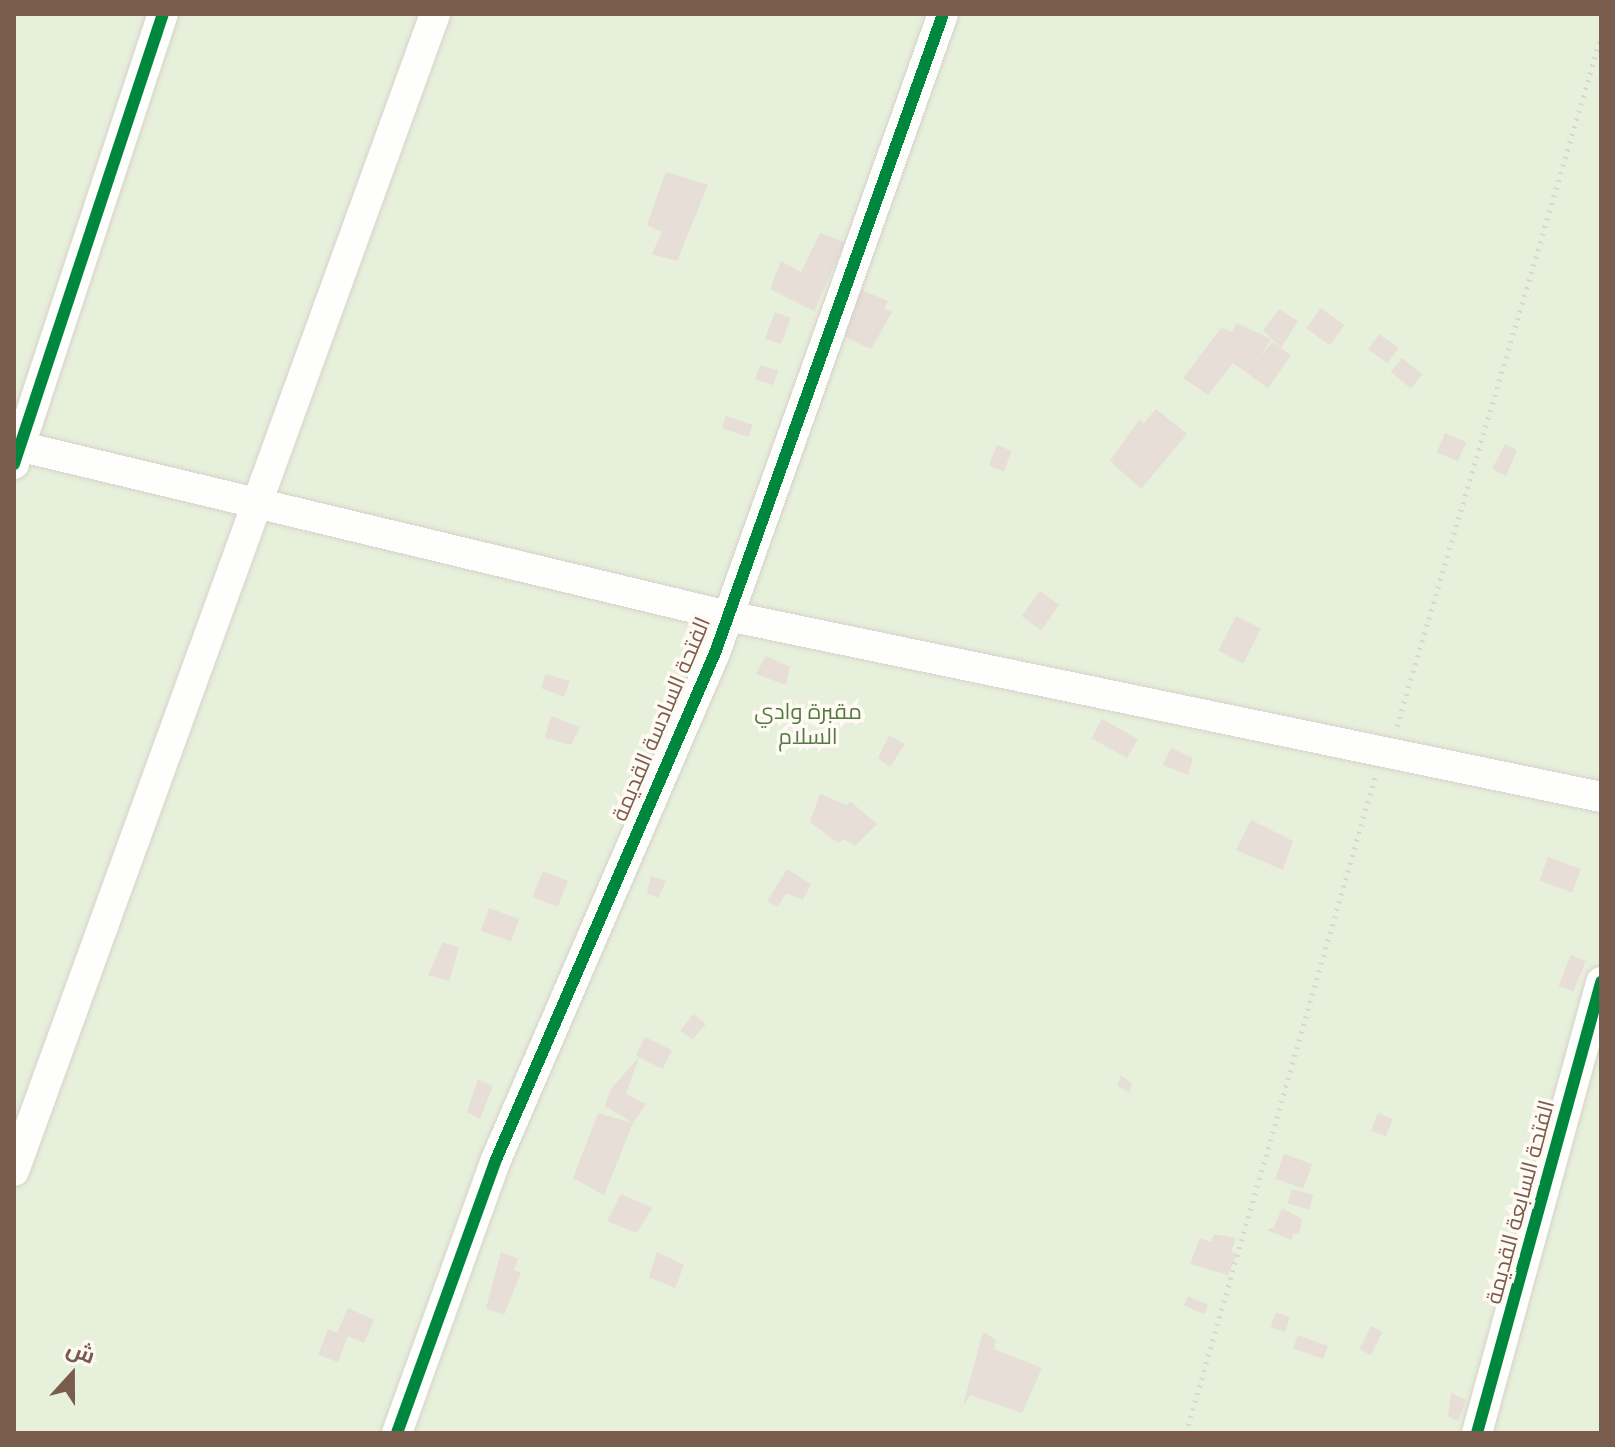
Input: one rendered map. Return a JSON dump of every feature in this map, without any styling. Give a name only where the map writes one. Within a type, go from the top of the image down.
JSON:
[{"type":"street","points":[[163,14],[16,452],[258,502],[728,616],[1601,797]]},
{"type":"street","points":[[14,1171],[435,14]]},
{"type":"street","name":"الفتحة السادسة القديمة","points":[[397,1433],[495,1162],[728,616],[943,14]]},
{"type":"street","name":"الفتحة السابعة القديمة","points":[[1477,1433],[1601,982]]},
{"type":"green space","name":"مقبرة وادي السلام","points":[[14,14],[1601,14],[1601,1433],[14,1433]]},
{"type":"building","points":[[666,172],[708,185],[677,261],[652,254],[662,232],[647,225]]},
{"type":"building","points":[[820,233],[845,242],[814,311],[770,289],[781,261],[801,272]]},
{"type":"building","points":[[857,288],[888,301],[884,309],[892,312],[871,349],[837,333]]},
{"type":"building","points":[[1321,308],[1344,325],[1330,345],[1306,328]]},
{"type":"building","points":[[1279,309],[1298,321],[1281,348],[1263,330]]},
{"type":"building","points":[[775,312],[791,318],[781,344],[765,338]]},
{"type":"building","points":[[1237,323],[1271,339],[1258,359],[1272,342],[1291,355],[1268,388],[1233,363],[1208,395],[1183,378],[1221,328],[1232,332]]},
{"type":"building","points":[[1379,334],[1399,348],[1388,363],[1368,350]]},
{"type":"building","points":[[1402,358],[1422,374],[1411,388],[1391,372]]},
{"type":"building","points":[[760,365],[778,371],[773,385],[755,379]]},
{"type":"building","points":[[1156,409],[1187,434],[1141,489],[1110,461],[1139,420],[1144,423]]},
{"type":"building","points":[[726,416],[753,425],[749,437],[722,428]]},
{"type":"building","points":[[1445,433],[1466,442],[1458,461],[1437,452]]},
{"type":"building","points":[[1505,444],[1517,450],[1506,476],[1492,469]]},
{"type":"building","points":[[997,445],[1012,451],[1004,471],[989,465]]},
{"type":"building","points":[[1040,591],[1059,605],[1041,630],[1022,616]]},
{"type":"building","points":[[1236,616],[1261,629],[1243,663],[1218,651]]},
{"type":"building","points":[[766,656],[790,667],[786,685],[756,674]]},
{"type":"building","points":[[545,674],[570,681],[564,697],[541,688]]},
{"type":"building","points":[[551,716],[580,727],[571,745],[545,738]]},
{"type":"building","points":[[1102,719],[1138,739],[1127,758],[1091,738]]},
{"type":"building","points":[[889,735],[905,744],[890,767],[878,758]]},
{"type":"building","points":[[1171,748],[1193,758],[1188,775],[1163,765]]},
{"type":"building","points":[[820,794],[847,805],[850,801],[877,824],[855,846],[844,839],[838,843],[810,822]]},
{"type":"building","points":[[1251,820],[1293,841],[1283,870],[1236,850]]},
{"type":"building","points":[[1548,857],[1581,869],[1572,892],[1539,880]]},
{"type":"building","points":[[787,869],[811,884],[803,900],[786,893],[778,907],[767,901]]},
{"type":"building","points":[[543,871],[568,881],[558,907],[533,897]]},
{"type":"building","points":[[651,876],[666,881],[658,898],[647,893]]},
{"type":"building","points":[[489,908],[519,919],[511,941],[481,931]]},
{"type":"building","points":[[443,942],[459,948],[449,981],[428,975]]},
{"type":"building","points":[[1571,955],[1586,961],[1573,992],[1559,986]]},
{"type":"building","points":[[693,1014],[706,1024],[693,1039],[680,1031]]},
{"type":"building","points":[[645,1037],[672,1050],[663,1069],[636,1056]]},
{"type":"building","points":[[639,1057],[626,1094],[646,1104],[633,1123],[605,1106],[611,1089]]},
{"type":"building","points":[[1121,1075],[1132,1084],[1129,1092],[1117,1086]]},
{"type":"building","points":[[478,1079],[493,1086],[480,1119],[467,1112]]},
{"type":"building","points":[[598,1113],[633,1123],[604,1195],[573,1178]]},
{"type":"building","points":[[1378,1113],[1393,1119],[1386,1137],[1371,1131]]},
{"type":"building","points":[[1284,1154],[1312,1164],[1303,1189],[1275,1178]]},
{"type":"building","points":[[1292,1189],[1313,1195],[1309,1209],[1288,1203]]},
{"type":"building","points":[[621,1194],[652,1208],[637,1233],[607,1221]]},
{"type":"building","points":[[1282,1208],[1302,1219],[1299,1234],[1294,1233],[1291,1240],[1267,1230],[1274,1227]]},
{"type":"building","points":[[1214,1234],[1236,1238],[1231,1252],[1237,1254],[1228,1275],[1190,1264],[1200,1238],[1211,1242]]},
{"type":"building","points":[[501,1252],[518,1259],[514,1270],[521,1273],[504,1315],[486,1308]]},
{"type":"building","points":[[657,1252],[684,1265],[675,1288],[649,1277]]},
{"type":"building","points":[[1188,1296],[1208,1305],[1204,1314],[1184,1305]]},
{"type":"building","points":[[348,1308],[374,1320],[364,1343],[348,1336],[338,1362],[318,1355],[328,1329],[337,1333]]},
{"type":"building","points":[[1276,1312],[1290,1317],[1285,1332],[1271,1327]]},
{"type":"building","points":[[1371,1326],[1383,1332],[1371,1355],[1359,1349]]},
{"type":"building","points":[[983,1332],[996,1340],[994,1349],[1042,1368],[1022,1413],[970,1395],[963,1406]]},
{"type":"building","points":[[1298,1335],[1328,1346],[1323,1359],[1293,1348]]},
{"type":"building","points":[[1451,1393],[1466,1400],[1458,1421],[1448,1416]]},
{"type":"cycle path","points":[[14,464],[163,14]]},
{"type":"cycle path","points":[[397,1433],[495,1162],[715,653],[943,14]]},
{"type":"cycle path","points":[[1477,1433],[1601,982]]}]
